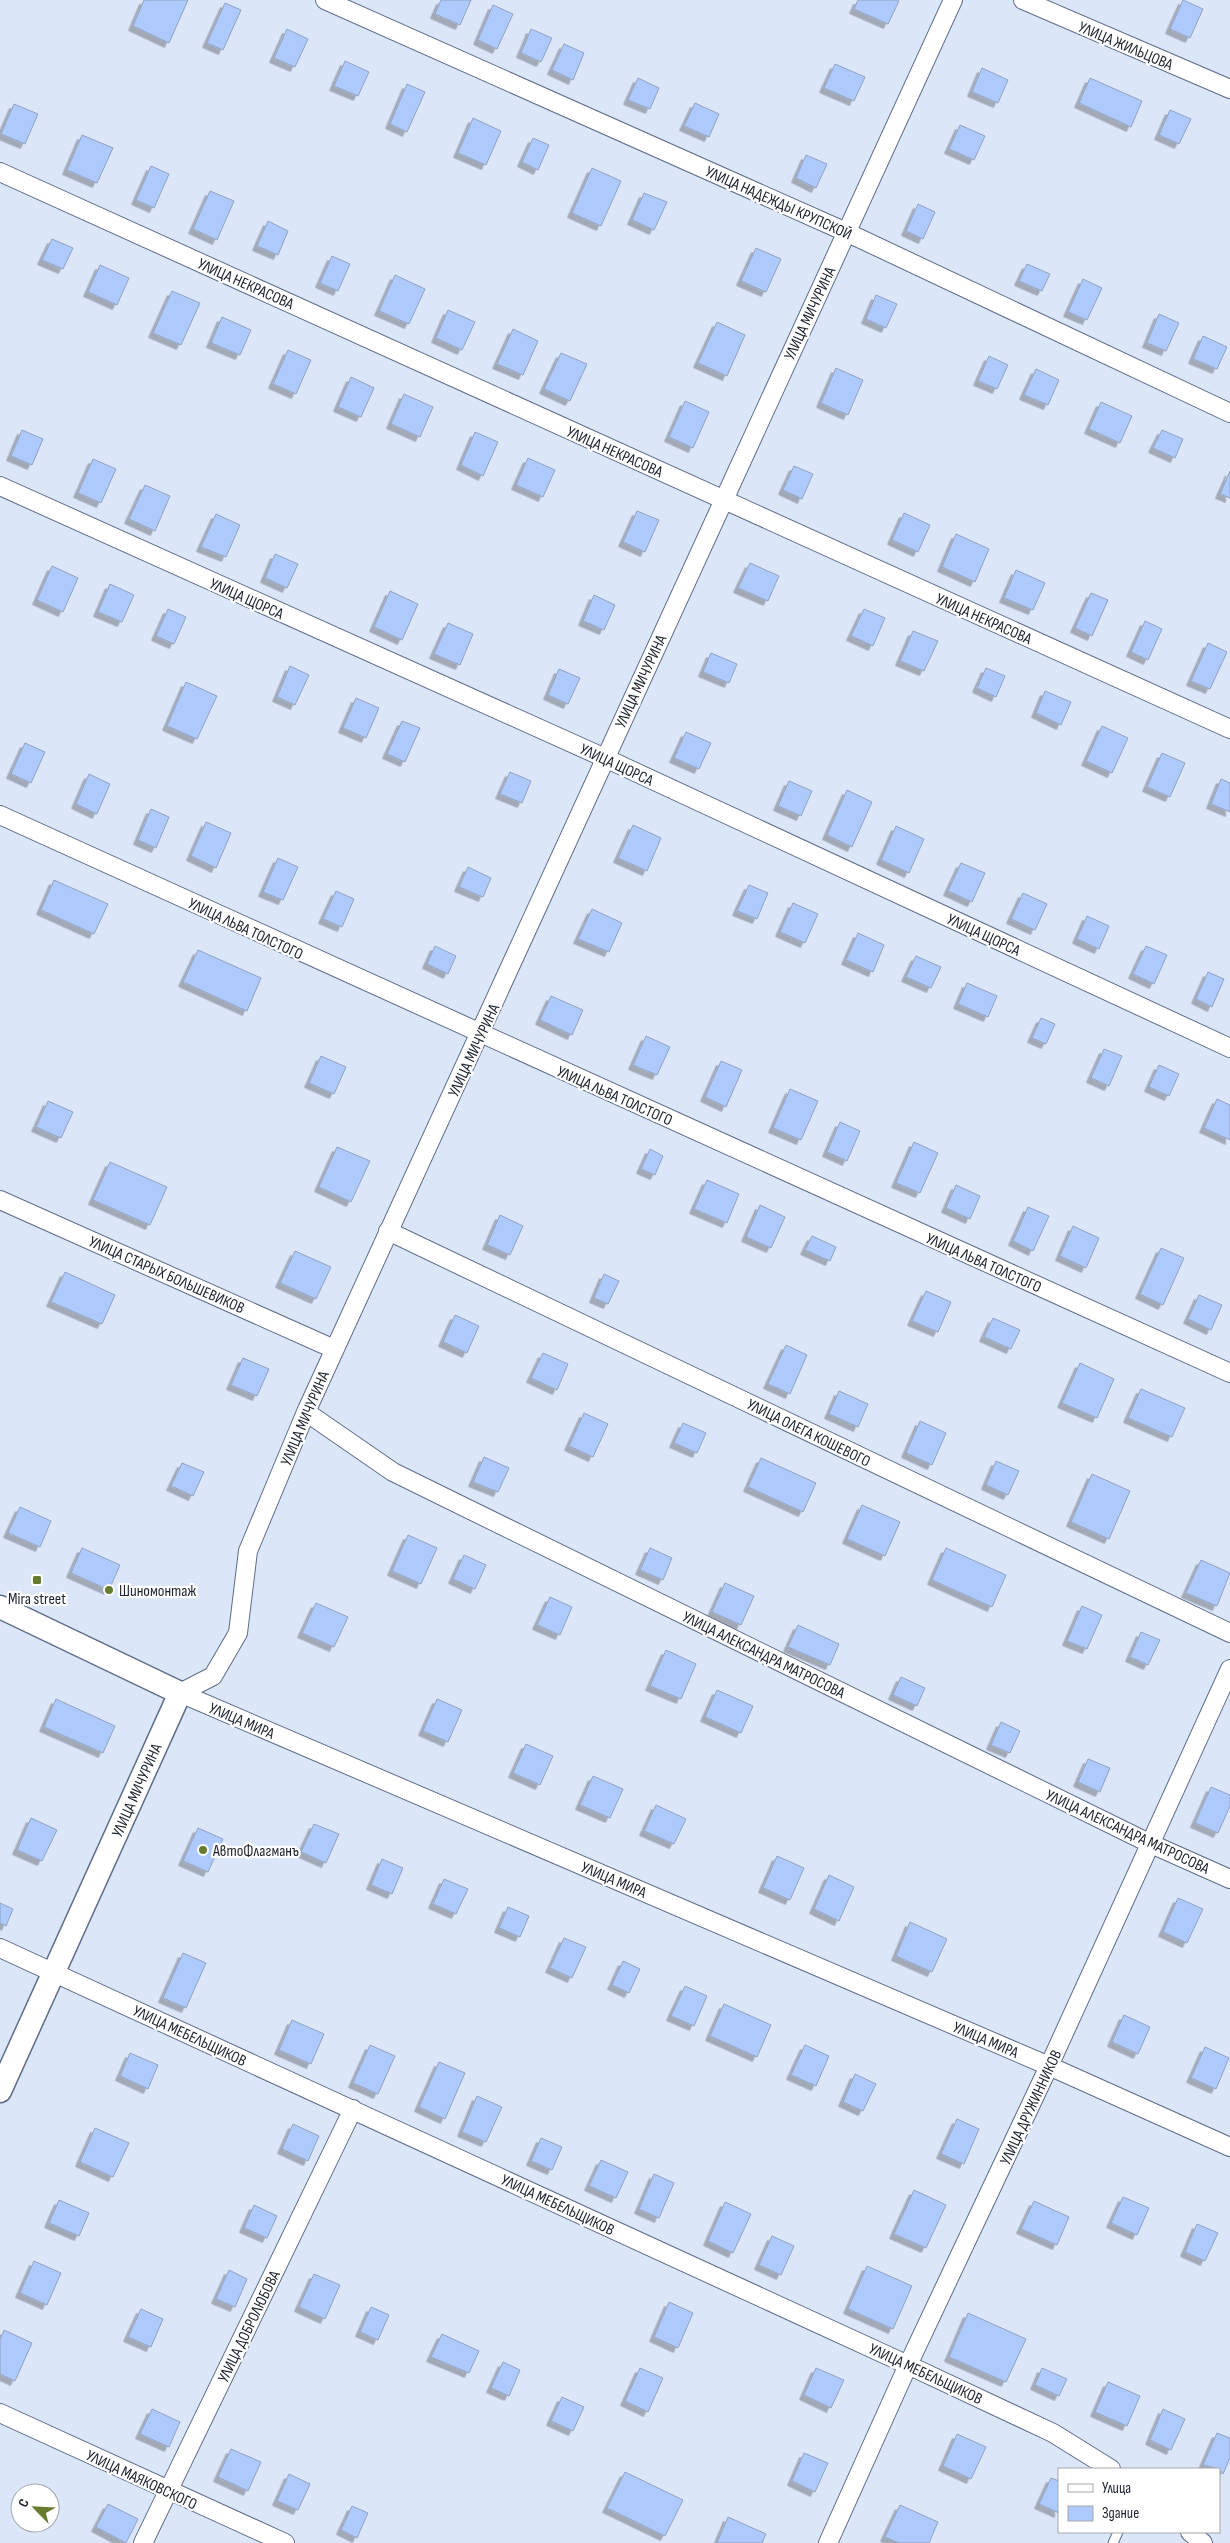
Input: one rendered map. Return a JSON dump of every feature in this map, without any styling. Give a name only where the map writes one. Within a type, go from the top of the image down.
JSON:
[{"type":"street","name":"УЛИЦА НАДЕЖДЫ КРУПСКОЙ","points":[[325,0],[846,232],[1230,413]]},
{"type":"street","name":"УЛИЦА МИЧУРИНА","points":[[0,2090],[55,1973],[180,1693],[213,1676],[238,1633],[248,1551],[334,1348],[481,1035],[605,758],[953,0]]},
{"type":"street","name":"УЛИЦА ЖИЛЬЦОВА","points":[[1022,0],[1230,89]]},
{"type":"street","name":"УЛИЦА НЕКРАСОВА","points":[[0,172],[1230,729]]},
{"type":"street","name":"УЛИЦА ЩОРСА","points":[[0,486],[605,758],[1230,1048]]},
{"type":"street","name":"УЛИЦА ЛЬВА ТОЛСТОГО","points":[[0,816],[1230,1373]]},
{"type":"street","name":"УЛИЦА СТАРЫХ БОЛЬШЕВИКОВ","points":[[0,1200],[334,1348]]},
{"type":"street","name":"УЛИЦА ОЛЕГА КОШЕВОГО","points":[[388,1231],[1230,1633]]},
{"type":"street","name":"УЛИЦА АЛЕКСАНДРА МАТРОСОВА","points":[[306,1412],[393,1472],[1149,1843],[1230,1879]]},
{"type":"street","name":"УЛИЦА МИРА","points":[[0,1607],[180,1693],[1049,2066],[1230,2147]]},
{"type":"street","name":"УЛИЦА ДРУЖИННИКОВ","points":[[828,2543],[908,2364],[1049,2066],[1149,1843],[1230,1669]]},
{"type":"street","name":"УЛИЦА МЕБЕЛЬЩИКОВ","points":[[0,1948],[908,2364],[1052,2433],[1109,2468]]},
{"type":"street","name":"УЛИЦА ДОБРОЛЮБОВА","points":[[143,2543],[353,2110]]},
{"type":"street","name":"УЛИЦА МАЯКОВСКОГО","points":[[0,2413],[285,2543]]},
{"type":"street","points":[[1191,2533],[1203,2543]]},
{"type":"building","points":[[144,0],[188,0],[169,43],[133,26]]},
{"type":"building","points":[[441,0],[471,0],[460,25],[435,14]]},
{"type":"building","points":[[858,0],[899,1],[888,24],[854,9]]},
{"type":"building","points":[[1183,0],[1203,9],[1190,38],[1170,29]]},
{"type":"building","points":[[225,3],[241,10],[223,50],[207,43]]},
{"type":"building","points":[[493,5],[513,14],[497,49],[478,40]]},
{"type":"building","points":[[287,29],[308,39],[295,67],[274,58]]},
{"type":"building","points":[[531,29],[552,38],[541,62],[521,53]]},
{"type":"building","points":[[564,44],[584,53],[573,80],[552,70]]},
{"type":"building","points":[[345,61],[369,72],[358,96],[334,86]]},
{"type":"building","points":[[835,64],[865,77],[854,101],[824,88]]},
{"type":"building","points":[[982,68],[1008,80],[998,103],[972,92]]},
{"type":"building","points":[[638,78],[659,88],[650,109],[628,100]]},
{"type":"building","points":[[1090,78],[1142,101],[1131,127],[1079,103]]},
{"type":"building","points":[[407,84],[425,92],[407,132],[390,124]]},
{"type":"building","points":[[695,103],[719,114],[709,137],[684,126]]},
{"type":"building","points":[[14,104],[38,114],[25,144],[1,134]]},
{"type":"building","points":[[1170,110],[1191,119],[1179,144],[1159,135]]},
{"type":"building","points":[[473,118],[501,131],[486,165],[458,153]]},
{"type":"building","points":[[960,125],[985,136],[974,160],[949,149]]},
{"type":"building","points":[[82,135],[113,148],[97,183],[67,170]]},
{"type":"building","points":[[533,138],[549,145],[538,170],[522,162]]},
{"type":"building","points":[[806,155],[827,164],[816,188],[796,178]]},
{"type":"building","points":[[151,166],[169,174],[154,208],[136,200]]},
{"type":"building","points":[[592,168],[621,181],[601,226],[572,213]]},
{"type":"building","points":[[210,191],[234,201],[217,240],[193,229]]},
{"type":"building","points":[[644,193],[667,202],[654,230],[632,220]]},
{"type":"building","points":[[918,204],[935,212],[923,239],[906,231]]},
{"type":"building","points":[[268,221],[288,231],[278,255],[257,246]]},
{"type":"building","points":[[52,239],[73,248],[63,269],[42,260]]},
{"type":"building","points":[[756,248],[781,259],[766,292],[741,281]]},
{"type":"building","points":[[332,256],[350,264],[338,291],[320,283]]},
{"type":"building","points":[[1027,264],[1050,274],[1042,291],[1019,281]]},
{"type":"building","points":[[100,265],[129,278],[117,305],[88,292]]},
{"type":"building","points":[[395,275],[425,289],[409,324],[379,311]]},
{"type":"building","points":[[1083,279],[1102,288],[1087,320],[1068,312]]},
{"type":"building","points":[[172,291],[200,303],[181,345],[153,333]]},
{"type":"building","points":[[876,295],[897,304],[886,328],[866,319]]},
{"type":"building","points":[[448,310],[475,322],[462,350],[436,338]]},
{"type":"building","points":[[1159,314],[1179,323],[1166,351],[1147,343]]},
{"type":"building","points":[[222,317],[251,330],[240,355],[211,343]]},
{"type":"building","points":[[717,322],[745,335],[727,376],[698,363]]},
{"type":"building","points":[[513,329],[538,341],[523,375],[497,364]]},
{"type":"building","points":[[1203,336],[1227,347],[1217,369],[1193,359]]},
{"type":"building","points":[[288,350],[311,360],[296,394],[273,384]]},
{"type":"building","points":[[561,353],[587,364],[570,401],[544,389]]},
{"type":"building","points":[[989,356],[1008,365],[997,389],[978,381]]},
{"type":"building","points":[[836,368],[863,380],[848,415],[821,403]]},
{"type":"building","points":[[1036,369],[1059,380],[1048,405],[1024,395]]},
{"type":"building","points":[[351,377],[374,388],[361,417],[338,407]]},
{"type":"building","points":[[404,394],[433,407],[420,437],[391,424]]},
{"type":"building","points":[[685,401],[709,412],[693,448],[669,437]]},
{"type":"building","points":[[1101,402],[1132,416],[1120,443],[1089,429]]},
{"type":"building","points":[[22,430],[43,439],[32,465],[11,456]]},
{"type":"building","points":[[1162,430],[1183,439],[1175,458],[1153,448]]},
{"type":"building","points":[[475,432],[498,442],[483,476],[461,465]]},
{"type":"building","points":[[528,458],[555,470],[543,497],[516,485]]},
{"type":"building","points":[[93,459],[116,469],[101,503],[78,493]]},
{"type":"building","points":[[794,466],[813,474],[802,499],[783,490]]},
{"type":"building","points":[[1230,471],[1230,498],[1220,494]]},
{"type":"building","points":[[145,485],[170,496],[155,531],[129,519]]},
{"type":"building","points":[[637,511],[659,520],[645,552],[623,542]]},
{"type":"building","points":[[904,513],[930,525],[918,552],[892,540]]},
{"type":"building","points":[[216,514],[240,525],[226,557],[201,547]]},
{"type":"building","points":[[956,534],[989,549],[975,582],[942,567]]},
{"type":"building","points":[[275,554],[298,564],[287,588],[265,578]]},
{"type":"building","points":[[750,563],[779,576],[768,601],[738,588]]},
{"type":"building","points":[[52,566],[78,578],[63,612],[37,600]]},
{"type":"building","points":[[1016,570],[1045,583],[1033,610],[1004,598]]},
{"type":"building","points":[[110,584],[134,595],[122,622],[98,612]]},
{"type":"building","points":[[390,591],[418,604],[402,640],[374,627]]},
{"type":"building","points":[[1091,593],[1108,600],[1092,636],[1075,628]]},
{"type":"building","points":[[594,595],[615,605],[604,630],[583,621]]},
{"type":"building","points":[[168,609],[186,617],[174,644],[156,636]]},
{"type":"building","points":[[864,609],[885,618],[873,646],[851,636]]},
{"type":"building","points":[[1145,621],[1162,629],[1148,660],[1131,652]]},
{"type":"building","points":[[448,623],[473,634],[460,665],[434,654]]},
{"type":"building","points":[[913,631],[938,641],[924,671],[900,661]]},
{"type":"building","points":[[1208,643],[1227,652],[1210,689],[1191,681]]},
{"type":"building","points":[[711,653],[737,664],[729,683],[703,672]]},
{"type":"building","points":[[290,666],[309,675],[295,705],[277,697]]},
{"type":"building","points":[[986,668],[1005,676],[996,697],[977,688]]},
{"type":"building","points":[[559,669],[580,678],[568,704],[548,695]]},
{"type":"building","points":[[186,682],[217,696],[197,739],[167,726]]},
{"type":"building","points":[[1045,691],[1071,702],[1061,725],[1036,713]]},
{"type":"building","points":[[356,698],[379,708],[366,738],[343,728]]},
{"type":"building","points":[[402,721],[420,728],[405,762],[387,754]]},
{"type":"building","points":[[1102,726],[1128,738],[1112,773],[1086,761]]},
{"type":"building","points":[[686,732],[711,743],[699,769],[674,758]]},
{"type":"building","points":[[25,743],[45,752],[31,783],[11,774]]},
{"type":"building","points":[[1162,753],[1185,763],[1170,797],[1147,787]]},
{"type":"building","points":[[510,772],[531,781],[522,803],[500,794]]},
{"type":"building","points":[[89,774],[110,784],[97,814],[76,804]]},
{"type":"building","points":[[1221,779],[1230,783],[1230,812],[1211,804]]},
{"type":"building","points":[[789,781],[812,791],[801,816],[778,806]]},
{"type":"building","points":[[847,790],[872,802],[852,847],[827,835]]},
{"type":"building","points":[[151,809],[169,817],[156,848],[138,840]]},
{"type":"building","points":[[206,822],[231,833],[216,868],[191,856]]},
{"type":"building","points":[[633,825],[661,838],[647,871],[618,858]]},
{"type":"building","points":[[896,826],[924,839],[909,873],[881,860]]},
{"type":"building","points":[[278,858],[298,867],[283,900],[263,892]]},
{"type":"building","points":[[961,863],[985,873],[972,902],[948,891]]},
{"type":"building","points":[[468,867],[491,878],[483,897],[459,887]]},
{"type":"building","points":[[54,880],[108,904],[94,934],[41,910]]},
{"type":"building","points":[[749,885],[768,893],[757,919],[737,911]]},
{"type":"building","points":[[336,891],[354,899],[342,927],[323,919]]},
{"type":"building","points":[[1023,893],[1047,904],[1035,930],[1011,919]]},
{"type":"building","points":[[793,903],[818,914],[805,943],[780,932]]},
{"type":"building","points":[[592,909],[622,923],[609,952],[578,939]]},
{"type":"building","points":[[1087,916],[1109,926],[1099,949],[1077,939]]},
{"type":"building","points":[[858,933],[884,945],[873,972],[846,960]]},
{"type":"building","points":[[435,946],[456,956],[448,974],[427,964]]},
{"type":"building","points":[[1146,946],[1167,955],[1154,984],[1133,974]]},
{"type":"building","points":[[198,950],[261,978],[247,1011],[183,982]]},
{"type":"building","points":[[916,956],[941,967],[931,988],[906,977]]},
{"type":"building","points":[[1208,972],[1224,979],[1212,1007],[1196,999]]},
{"type":"building","points":[[967,983],[997,996],[988,1017],[958,1004]]},
{"type":"building","points":[[551,996],[583,1010],[572,1035],[540,1020]]},
{"type":"building","points":[[1041,1018],[1055,1024],[1046,1044],[1032,1038]]},
{"type":"building","points":[[646,1036],[670,1047],[657,1075],[633,1065]]},
{"type":"building","points":[[1104,1049],[1122,1056],[1109,1086],[1091,1078]]},
{"type":"building","points":[[321,1056],[346,1067],[334,1094],[309,1083]]},
{"type":"building","points":[[721,1061],[742,1070],[726,1107],[705,1097]]},
{"type":"building","points":[[1159,1065],[1179,1074],[1169,1096],[1149,1087]]},
{"type":"building","points":[[790,1089],[818,1101],[801,1140],[773,1128]]},
{"type":"building","points":[[1217,1099],[1230,1105],[1230,1140],[1204,1128]]},
{"type":"building","points":[[48,1101],[73,1112],[61,1138],[36,1127]]},
{"type":"building","points":[[840,1122],[860,1131],[847,1161],[827,1152]]},
{"type":"building","points":[[914,1142],[938,1153],[920,1193],[896,1183]]},
{"type":"building","points":[[337,1147],[370,1161],[351,1202],[319,1187]]},
{"type":"building","points":[[650,1149],[663,1156],[655,1175],[641,1169]]},
{"type":"building","points":[[110,1162],[167,1187],[150,1225],[93,1200]]},
{"type":"building","points":[[707,1180],[739,1194],[727,1223],[694,1209]]},
{"type":"building","points":[[956,1185],[980,1196],[970,1219],[946,1208]]},
{"type":"building","points":[[760,1205],[785,1217],[771,1248],[746,1237]]},
{"type":"building","points":[[1028,1207],[1049,1216],[1033,1251],[1013,1241]]},
{"type":"building","points":[[500,1215],[523,1226],[510,1255],[487,1245]]},
{"type":"building","points":[[1073,1226],[1099,1238],[1086,1268],[1060,1256]]},
{"type":"building","points":[[812,1236],[836,1247],[830,1261],[805,1250]]},
{"type":"building","points":[[1161,1248],[1184,1258],[1163,1305],[1140,1294]]},
{"type":"building","points":[[295,1251],[331,1267],[316,1299],[280,1283]]},
{"type":"building","points":[[65,1272],[115,1295],[102,1324],[51,1302]]},
{"type":"building","points":[[604,1274],[619,1281],[608,1304],[594,1298]]},
{"type":"building","points":[[926,1291],[951,1302],[938,1332],[912,1321]]},
{"type":"building","points":[[1199,1295],[1222,1305],[1211,1330],[1188,1319]]},
{"type":"building","points":[[455,1315],[479,1326],[467,1353],[443,1342]]},
{"type":"building","points":[[993,1318],[1020,1330],[1011,1349],[984,1337]]},
{"type":"building","points":[[786,1345],[807,1355],[790,1394],[768,1384]]},
{"type":"building","points":[[543,1353],[568,1364],[557,1390],[531,1378]]},
{"type":"building","points":[[243,1358],[269,1369],[257,1396],[231,1385]]},
{"type":"building","points":[[1080,1363],[1114,1379],[1097,1418],[1062,1403]]},
{"type":"building","points":[[1141,1389],[1185,1408],[1172,1437],[1128,1418]]},
{"type":"building","points":[[839,1391],[868,1404],[858,1427],[829,1414]]},
{"type":"building","points":[[584,1413],[608,1424],[593,1457],[569,1446]]},
{"type":"building","points":[[920,1421],[946,1433],[932,1465],[906,1453]]},
{"type":"building","points":[[683,1423],[706,1433],[697,1453],[674,1443]]},
{"type":"building","points":[[484,1457],[509,1468],[498,1492],[473,1482]]},
{"type":"building","points":[[761,1458],[816,1483],[803,1512],[748,1487]]},
{"type":"building","points":[[996,1461],[1019,1471],[1008,1495],[986,1485]]},
{"type":"building","points":[[182,1463],[204,1472],[193,1496],[171,1486]]},
{"type":"building","points":[[1092,1474],[1130,1491],[1109,1539],[1071,1522]]},
{"type":"building","points":[[862,1505],[900,1522],[885,1556],[847,1539]]},
{"type":"building","points":[[20,1507],[51,1521],[40,1547],[8,1533]]},
{"type":"building","points":[[408,1535],[437,1548],[421,1584],[392,1571]]},
{"type":"building","points":[[82,1548],[120,1565],[109,1590],[71,1573]]},
{"type":"building","points":[[650,1548],[672,1558],[663,1580],[640,1570]]},
{"type":"building","points":[[946,1548],[1006,1575],[992,1607],[932,1580]]},
{"type":"building","points":[[464,1555],[486,1565],[475,1589],[453,1579]]},
{"type":"building","points":[[1201,1560],[1230,1573],[1217,1606],[1186,1593]]},
{"type":"building","points":[[725,1583],[754,1596],[741,1625],[712,1612]]},
{"type":"building","points":[[550,1597],[572,1607],[560,1635],[537,1625]]},
{"type":"building","points":[[316,1603],[348,1617],[334,1647],[302,1633]]},
{"type":"building","points":[[1082,1606],[1102,1615],[1087,1649],[1067,1641]]},
{"type":"building","points":[[798,1625],[839,1644],[830,1665],[788,1647]]},
{"type":"building","points":[[1141,1632],[1160,1640],[1148,1665],[1130,1657]]},
{"type":"building","points":[[666,1650],[696,1664],[681,1699],[650,1686]]},
{"type":"building","points":[[901,1677],[925,1688],[917,1706],[893,1695]]},
{"type":"building","points":[[717,1690],[753,1706],[741,1733],[705,1717]]},
{"type":"building","points":[[56,1699],[115,1726],[103,1753],[44,1727]]},
{"type":"building","points":[[437,1699],[462,1710],[448,1742],[423,1731]]},
{"type":"building","points":[[1001,1722],[1020,1731],[1010,1753],[991,1745]]},
{"type":"building","points":[[526,1744],[553,1756],[540,1785],[513,1773]]},
{"type":"building","points":[[1088,1759],[1110,1768],[1100,1792],[1078,1782]]},
{"type":"building","points":[[593,1776],[623,1789],[610,1818],[580,1805]]},
{"type":"building","points":[[1211,1787],[1230,1795],[1230,1806],[1218,1833],[1195,1823]]},
{"type":"building","points":[[656,1805],[686,1819],[674,1844],[644,1831]]},
{"type":"building","points":[[31,1818],[57,1830],[42,1861],[17,1850]]},
{"type":"building","points":[[314,1824],[339,1834],[326,1863],[301,1852]]},
{"type":"building","points":[[198,1828],[223,1839],[208,1872],[183,1861]]},
{"type":"building","points":[[777,1856],[804,1868],[790,1900],[763,1888]]},
{"type":"building","points":[[382,1859],[403,1868],[392,1894],[371,1885]]},
{"type":"building","points":[[829,1875],[854,1887],[839,1921],[814,1909]]},
{"type":"building","points":[[444,1879],[468,1889],[456,1914],[433,1904]]},
{"type":"building","points":[[1178,1898],[1203,1909],[1187,1943],[1163,1932]]},
{"type":"building","points":[[0,1903],[13,1909],[6,1926],[0,1923]]},
{"type":"building","points":[[508,1907],[529,1916],[520,1937],[499,1928]]},
{"type":"building","points":[[910,1922],[947,1939],[932,1972],[896,1956]]},
{"type":"building","points":[[564,1938],[586,1947],[572,1978],[550,1968]]},
{"type":"building","points":[[183,1953],[206,1963],[186,2008],[163,1998]]},
{"type":"building","points":[[623,1961],[640,1969],[629,1993],[612,1985]]},
{"type":"building","points":[[685,1986],[707,1996],[694,2026],[671,2016]]},
{"type":"building","points":[[724,2004],[771,2025],[757,2057],[710,2036]]},
{"type":"building","points":[[1124,2015],[1150,2027],[1138,2054],[1112,2042]]},
{"type":"building","points":[[292,2020],[324,2034],[311,2064],[279,2050]]},
{"type":"building","points":[[370,2045],[395,2056],[378,2094],[353,2083]]},
{"type":"building","points":[[805,2045],[829,2056],[816,2086],[791,2075]]},
{"type":"building","points":[[1205,2047],[1229,2058],[1216,2089],[1191,2078]]},
{"type":"building","points":[[130,2053],[158,2065],[148,2089],[120,2076]]},
{"type":"building","points":[[439,2062],[465,2073],[445,2119],[419,2107]]},
{"type":"building","points":[[855,2074],[876,2084],[863,2111],[843,2102]]},
{"type":"building","points":[[477,2096],[502,2107],[486,2142],[462,2132]]},
{"type":"building","points":[[957,2119],[979,2129],[964,2164],[941,2154]]},
{"type":"building","points":[[293,2124],[319,2136],[308,2161],[282,2149]]},
{"type":"building","points":[[95,2128],[129,2143],[113,2177],[80,2162]]},
{"type":"building","points":[[541,2138],[562,2147],[552,2170],[531,2161]]},
{"type":"building","points":[[601,2160],[628,2172],[616,2198],[589,2186]]},
{"type":"building","points":[[654,2174],[674,2183],[659,2218],[639,2209]]},
{"type":"building","points":[[914,2190],[946,2205],[926,2248],[894,2234]]},
{"type":"building","points":[[1123,2197],[1149,2208],[1137,2235],[1111,2223]]},
{"type":"building","points":[[59,2200],[89,2213],[79,2236],[49,2223]]},
{"type":"building","points":[[1034,2201],[1069,2217],[1057,2245],[1021,2229]]},
{"type":"building","points":[[725,2202],[751,2214],[733,2253],[708,2241]]},
{"type":"building","points":[[254,2205],[277,2216],[267,2238],[244,2228]]},
{"type":"building","points":[[1197,2224],[1218,2233],[1205,2261],[1185,2252]]},
{"type":"building","points":[[772,2236],[794,2246],[781,2275],[759,2265]]},
{"type":"building","points":[[34,2261],[61,2273],[47,2305],[20,2293]]},
{"type":"building","points":[[867,2266],[912,2286],[893,2329],[848,2309]]},
{"type":"building","points":[[229,2270],[247,2279],[235,2307],[216,2299]]},
{"type":"building","points":[[314,2274],[340,2285],[325,2319],[299,2307]]},
{"type":"building","points":[[669,2302],[693,2313],[678,2348],[654,2337]]},
{"type":"building","points":[[371,2307],[389,2315],[378,2340],[360,2332]]},
{"type":"building","points":[[141,2309],[163,2319],[151,2347],[128,2337]]},
{"type":"building","points":[[968,2313],[1026,2339],[1006,2382],[949,2357]]},
{"type":"building","points":[[4,2330],[32,2343],[15,2381],[0,2374],[0,2340]]},
{"type":"building","points":[[442,2334],[479,2351],[469,2373],[431,2357]]},
{"type":"building","points":[[503,2362],[520,2370],[509,2396],[491,2388]]},
{"type":"building","points":[[640,2368],[663,2378],[648,2412],[625,2401]]},
{"type":"building","points":[[816,2368],[844,2380],[831,2408],[804,2395]]},
{"type":"building","points":[[1042,2368],[1067,2379],[1059,2396],[1035,2385]]},
{"type":"building","points":[[1108,2382],[1140,2396],[1127,2426],[1095,2412]]},
{"type":"building","points":[[562,2397],[584,2407],[573,2431],[551,2421]]},
{"type":"building","points":[[152,2409],[180,2422],[169,2447],[140,2434]]},
{"type":"building","points":[[1163,2409],[1185,2419],[1171,2450],[1150,2440]]},
{"type":"building","points":[[1217,2433],[1230,2438],[1230,2458],[1223,2474],[1220,2468],[1203,2465]]},
{"type":"building","points":[[957,2434],[986,2447],[971,2479],[943,2466]]},
{"type":"building","points":[[231,2449],[261,2462],[248,2491],[218,2477]]},
{"type":"building","points":[[804,2453],[828,2463],[815,2492],[792,2481]]},
{"type":"building","points":[[625,2472],[683,2500],[665,2536],[607,2508]]},
{"type":"building","points":[[289,2474],[310,2484],[298,2510],[277,2501]]},
{"type":"building","points":[[1051,2478],[1058,2481],[1058,2513],[1039,2504]]},
{"type":"building","points":[[108,2504],[138,2519],[126,2543],[96,2527]]},
{"type":"building","points":[[900,2505],[938,2522],[929,2543],[899,2543],[885,2537]]},
{"type":"building","points":[[352,2506],[368,2513],[357,2538],[341,2530]]},
{"type":"building","points":[[728,2517],[766,2534],[762,2543],[717,2543]]},
{"type":"place","name":"Mira street","points":[[37,1580]]},
{"type":"place","name":"Шиномонтаж","points":[[109,1590]]},
{"type":"place","name":"АвтоФлагманъ","points":[[203,1850]]}]
